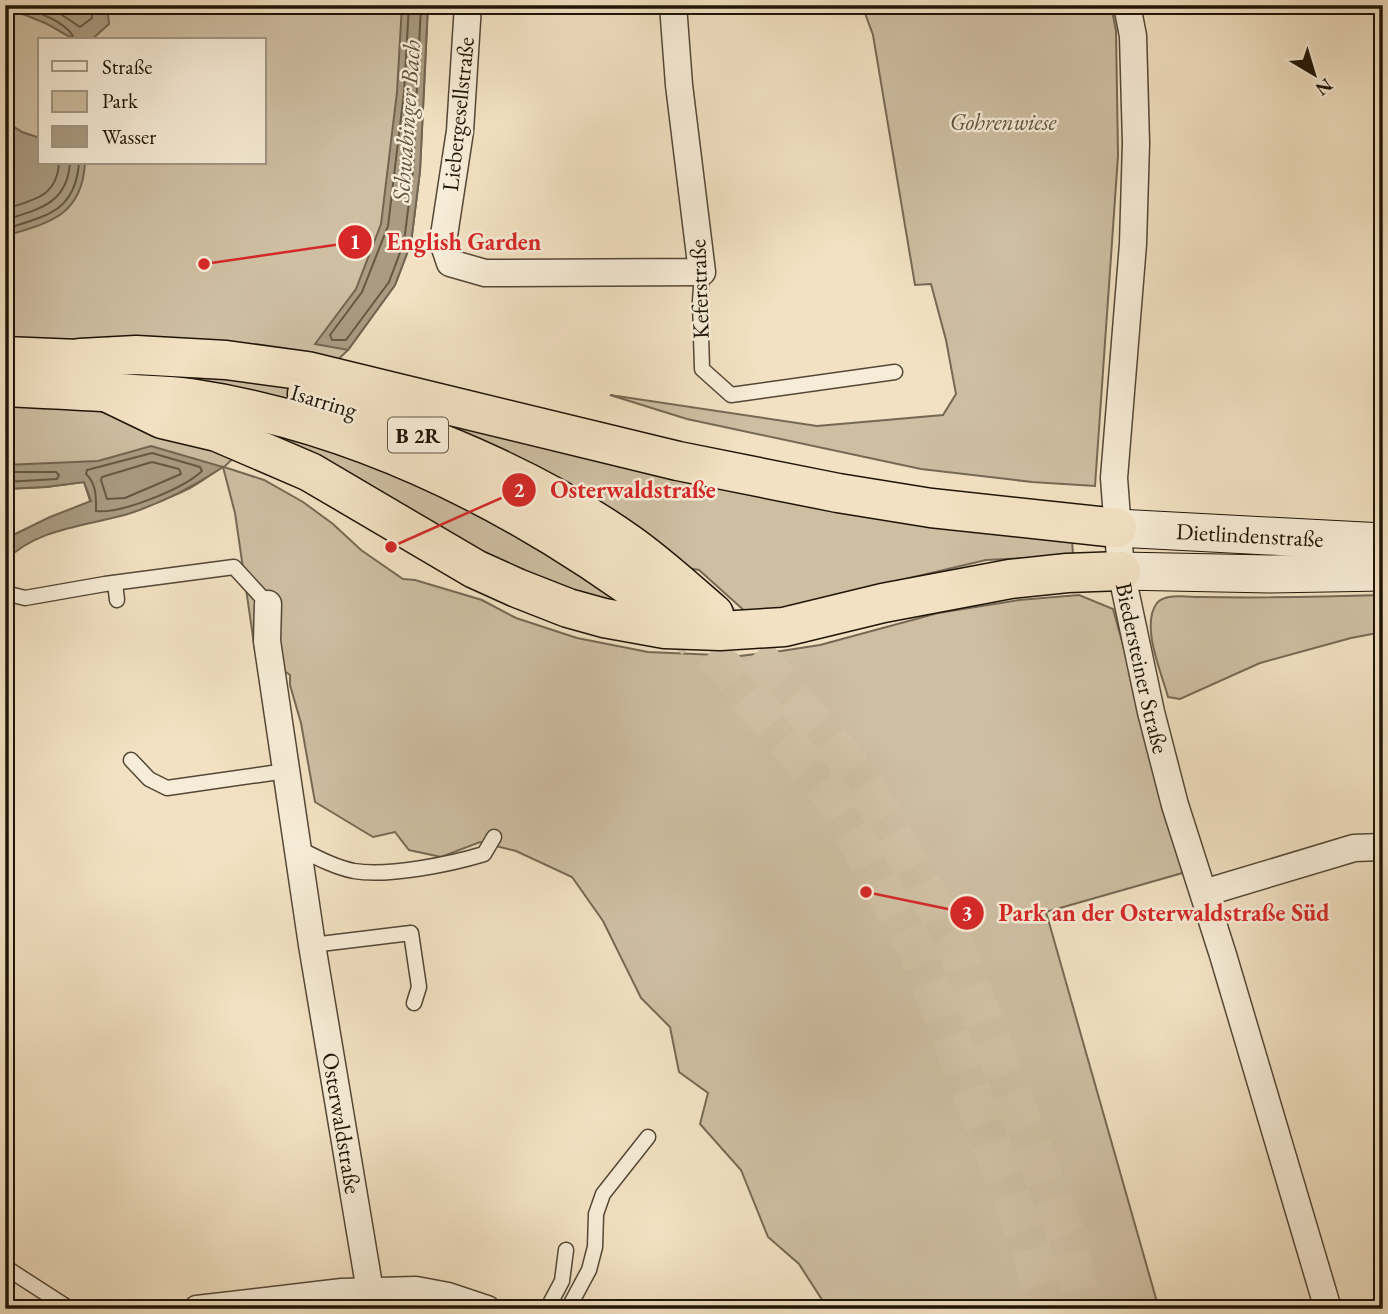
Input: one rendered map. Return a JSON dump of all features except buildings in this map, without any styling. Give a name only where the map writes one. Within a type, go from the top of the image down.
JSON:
[{"type":"highway","points":[[80,358],[136,355],[226,360],[307,371],[678,461],[838,493],[932,509],[1117,528]]},
{"type":"highway","name":"Isarring","points":[[5,356],[80,358],[205,373],[298,390],[387,422],[487,463],[555,498],[627,542],[714,614]]},
{"type":"highway","name":"Isarring","points":[[5,387],[189,398],[289,418],[370,447],[475,492],[534,523],[611,572],[663,611]]},
{"type":"highway","points":[[106,392],[162,419],[217,432],[310,472],[475,569],[517,588],[592,615],[665,629],[720,631],[785,627],[883,603],[1010,579],[1121,571]]},
{"type":"main road","name":"Dietlindenstraße","points":[[1117,528],[1383,542]]},
{"type":"main road","name":"Dietlindenstraße","points":[[1121,571],[1270,574],[1383,572]]},
{"type":"street","name":"Liebergesellstraße","points":[[468,5],[460,131],[443,243],[450,263],[485,273],[702,272]]},
{"type":"street","name":"Keferstraße","points":[[673,5],[679,85],[702,272]]},
{"type":"street","name":"Biedersteiner Straße","points":[[1127,5],[1133,36],[1136,143],[1133,244],[1114,478],[1121,571],[1151,712],[1175,805],[1328,1309]]},
{"type":"street","name":"Osterwaldstraße","points":[[268,604],[267,641],[286,771],[371,1300]]},
{"type":"street","points":[[1203,893],[1354,848],[1383,848]]},
{"type":"street","points":[[197,1309],[371,1300],[416,1290],[448,1296],[487,1309]]},
{"type":"lane","name":"Keferstraße","points":[[702,272],[702,369],[732,396],[895,372]]},
{"type":"lane","points":[[12,595],[25,598],[234,567],[268,604]]},
{"type":"lane","points":[[115,583],[117,600]]},
{"type":"lane","points":[[131,760],[149,779],[167,788],[286,771]]},
{"type":"lane","points":[[298,848],[328,863],[353,871],[377,873],[459,861],[484,853],[494,837]]},
{"type":"lane","points":[[312,945],[411,933],[419,987],[414,1003]]},
{"type":"lane","points":[[568,1309],[589,1270],[595,1247],[596,1214],[603,1194],[648,1137]]},
{"type":"lane","points":[[547,1309],[562,1281],[566,1251]]},
{"type":"lane","points":[[5,1268],[70,1309]]},
{"type":"green space","points":[[5,5],[428,5],[420,171],[411,243],[395,285],[348,350],[224,467],[264,480],[303,502],[333,524],[361,550],[403,579],[415,580],[482,600],[516,618],[577,638],[648,652],[740,656],[781,651],[820,645],[938,613],[1019,600],[1079,595],[1113,609],[1186,872],[1046,912],[1159,1309],[828,1309],[799,1264],[768,1237],[741,1170],[700,1124],[708,1093],[679,1072],[670,1027],[641,998],[603,921],[572,877],[516,851],[480,842],[441,857],[409,850],[395,832],[373,837],[315,802],[290,675],[255,651],[235,513],[223,467],[194,486],[167,498],[132,511],[96,519],[84,482],[5,489]]},
{"type":"green space","name":"Gohrenwiese","points":[[862,5],[1111,5],[1116,31],[1118,156],[1095,486],[1032,482],[921,469],[687,419],[610,395],[817,426],[943,415],[956,394],[946,340],[931,284],[915,285],[873,35]]},
{"type":"green space","points":[[461,426],[1072,538],[1073,556],[986,560],[828,602],[748,614],[699,570],[682,567],[458,435]]},
{"type":"green space","points":[[274,428],[451,493],[625,604],[575,595],[519,574],[270,438]]},
{"type":"green space","points":[[1383,595],[1383,632],[1260,663],[1180,699],[1168,697],[1151,636],[1152,612],[1161,600],[1177,596]]},
{"type":"water","points":[[5,5],[107,5],[109,24],[93,38],[74,38],[18,12],[5,18]]},
{"type":"water","name":"Schwabinger Bach","points":[[402,5],[428,5],[420,171],[411,243],[395,285],[348,350],[315,344],[356,289],[381,224],[397,92]]},
{"type":"water","points":[[5,121],[22,132],[38,137],[38,164],[85,164],[83,181],[70,206],[60,215],[36,227],[5,236]]},
{"type":"water","points":[[151,446],[223,467],[201,481],[143,509],[48,534],[18,550],[5,561],[7,538],[91,501],[84,482],[5,489],[5,465],[98,461]]},
{"type":"tunnel","points":[[714,614],[753,651],[860,777],[951,935],[1067,1238],[1084,1309]]},
{"type":"tunnel","points":[[667,615],[725,668],[832,796],[917,950],[1031,1249],[1046,1309]]},
{"type":"place","name":"English Garden","points":[[204,264]]},
{"type":"place","name":"Osterwaldstraße","points":[[391,547]]},
{"type":"place","name":"Park an der Osterwaldstraße Süd","points":[[866,892]]}]
